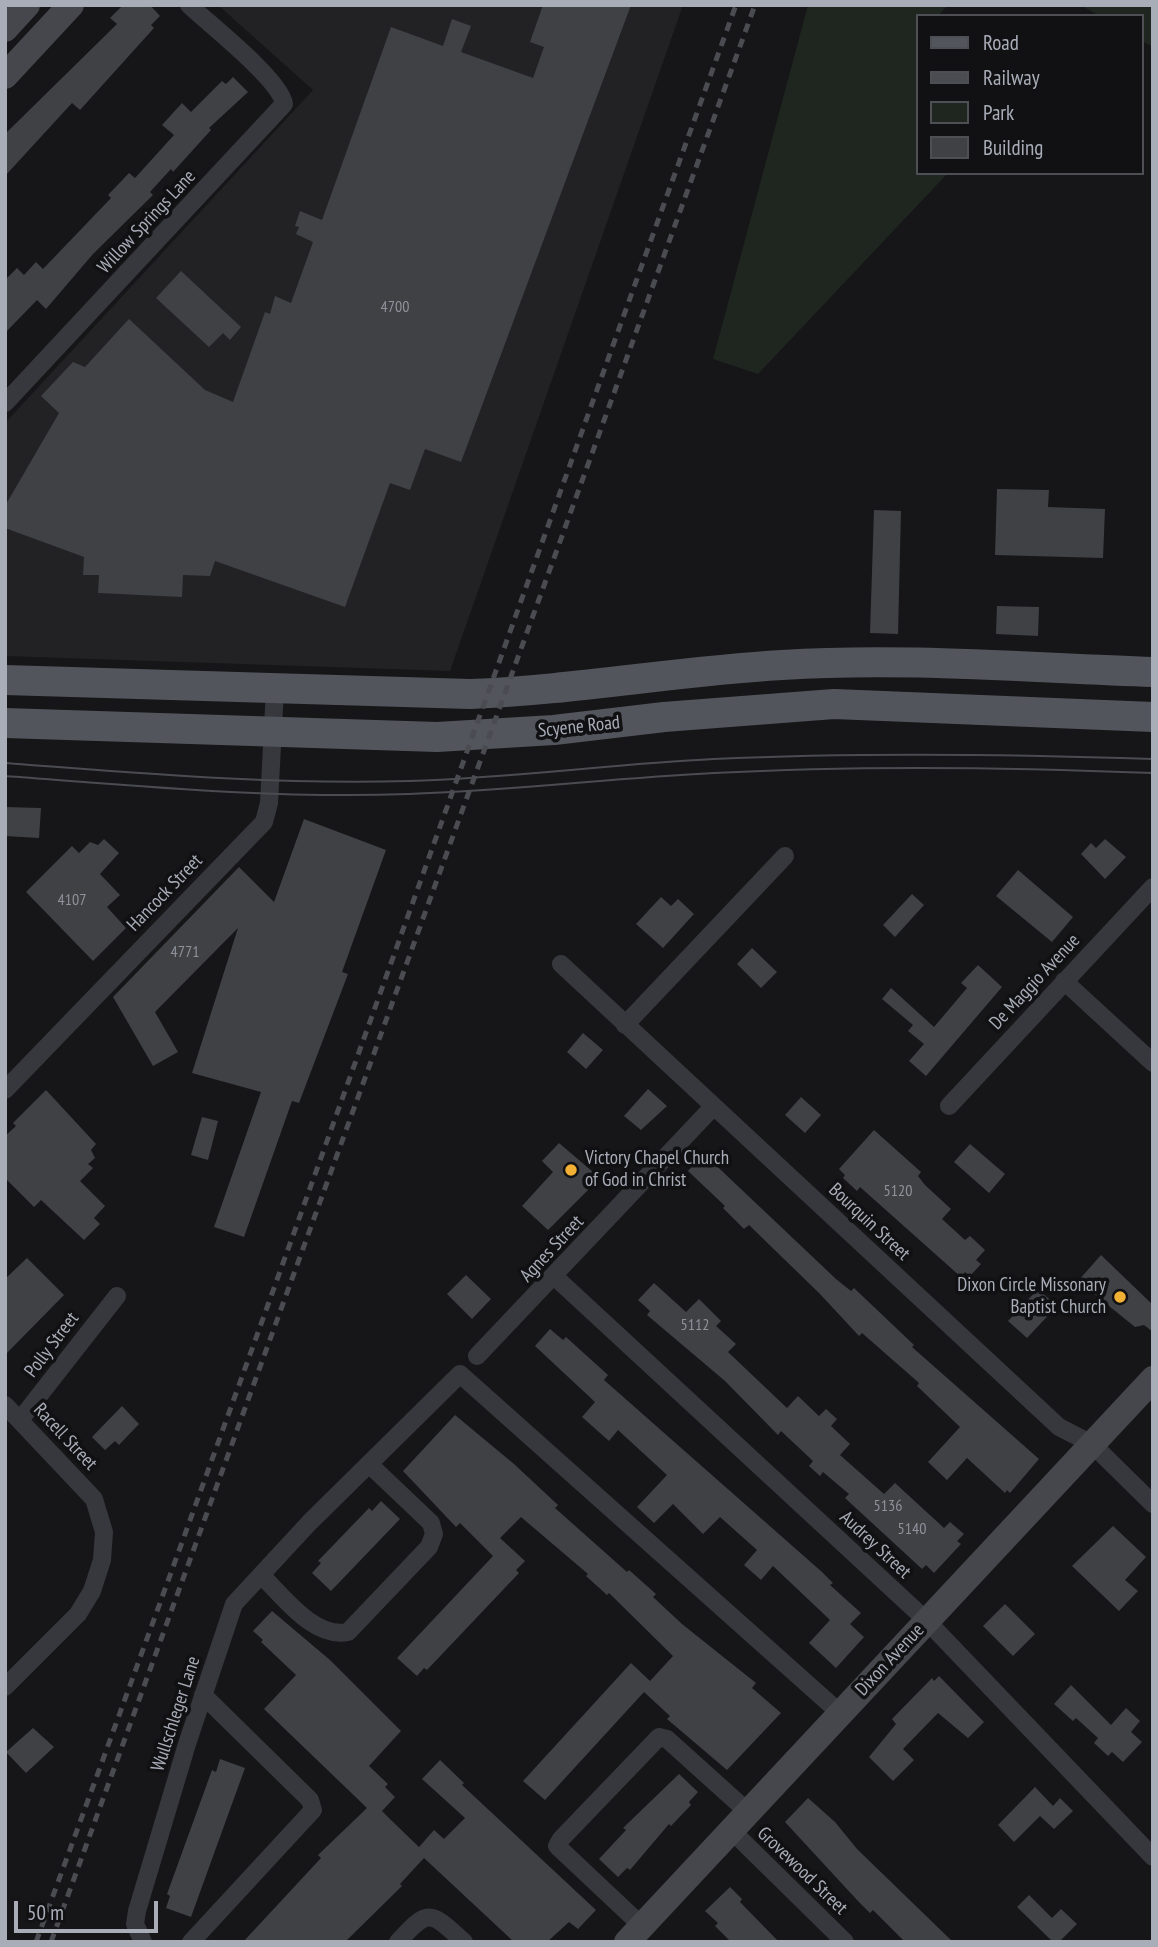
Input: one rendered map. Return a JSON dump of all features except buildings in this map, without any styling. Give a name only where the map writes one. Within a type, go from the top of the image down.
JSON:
[{"type":"main road","name":"Scyene Road","points":[[5,680],[470,694],[538,692],[711,670],[856,662],[1153,672]]},
{"type":"main road","points":[[948,709],[949,666]]},
{"type":"main road","name":"Scyene Road","points":[[5,723],[449,737],[834,704],[1153,717]]},
{"type":"street","points":[[5,29],[27,5]]},
{"type":"street","points":[[5,76],[71,5]]},
{"type":"street","name":"Willow Springs Lane","points":[[5,402],[280,112],[284,104],[283,96],[257,66],[189,5]]},
{"type":"street","name":"Hancock Street","points":[[5,1090],[264,822],[269,803],[275,689]]},
{"type":"street","points":[[625,1025],[785,856]]},
{"type":"street","name":"De Maggio Avenue","points":[[949,1107],[1153,887]]},
{"type":"street","name":"Bourquin Street","points":[[561,964],[1059,1427],[1091,1444],[1153,1504]]},
{"type":"street","points":[[1064,981],[1153,1063]]},
{"type":"street","name":"Agnes Street","points":[[477,1356],[555,1277],[713,1107]]},
{"type":"street","name":"Audrey Street","points":[[555,1277],[927,1621],[1153,1857]]},
{"type":"street","name":"Polly Street","points":[[20,1420],[117,1296]]},
{"type":"street","points":[[261,1575],[321,1630],[336,1635],[348,1632],[429,1547],[435,1534],[431,1523],[369,1464],[460,1374],[840,1713]]},
{"type":"street","name":"Dixon Avenue","points":[[635,1934],[1153,1379]]},
{"type":"street","name":"Racell Street","points":[[5,1405],[94,1499],[104,1532],[102,1560],[92,1591],[78,1614],[5,1687]]},
{"type":"street","name":"Wullschleger Lane","points":[[143,1942],[135,1924],[137,1911],[203,1695],[234,1604],[309,1523],[369,1464]]},
{"type":"street","points":[[191,1942],[313,1810],[310,1800],[203,1695]]},
{"type":"street","name":"Grovewood Street","points":[[635,1934],[557,1846],[659,1737],[667,1739],[845,1942]]},
{"type":"street","points":[[398,1942],[418,1919],[428,1917],[439,1919],[464,1942]]},
{"type":"shaded area","points":[[218,5],[683,5],[450,671],[5,656],[5,423],[313,90]]},
{"type":"green space","points":[[808,5],[948,5],[940,14],[916,14],[916,175],[946,175],[758,374],[713,359]]},
{"type":"green space","points":[[1081,5],[1153,5],[1153,47],[1144,42],[1144,14],[1096,14]]},
{"type":"tram line","points":[[5,763],[207,777],[358,782],[523,774],[676,761],[824,755],[934,754],[1153,759]]},
{"type":"tram line","points":[[5,776],[207,791],[358,795],[447,792],[769,770],[988,768],[1153,773]]},
{"type":"railway","points":[[36,1942],[736,5]]},
{"type":"railway","points":[[51,1942],[755,5]]},
{"type":"place","name":"Victory Chapel Church of God in Christ","points":[[571,1170]]},
{"type":"place","name":"Dixon Circle Missonary Baptist Church","points":[[1120,1297]]}]
